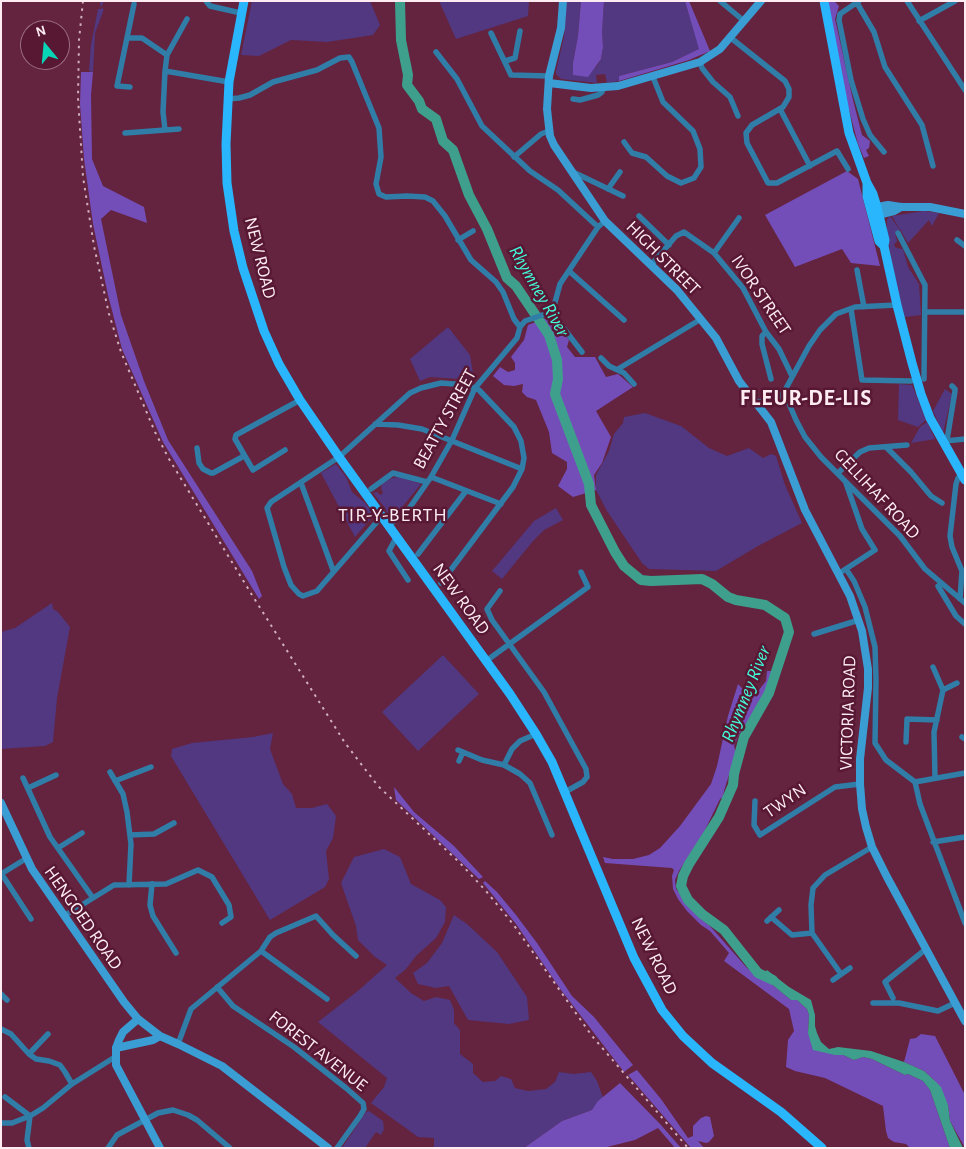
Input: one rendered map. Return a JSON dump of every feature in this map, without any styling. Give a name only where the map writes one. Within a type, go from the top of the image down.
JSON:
[{"type":"main road","name":"NEW ROAD","points":[[244,1],[229,82],[226,144],[227,183],[234,231],[243,268],[264,331],[279,364],[338,458],[397,536],[510,694],[536,734],[552,762],[634,958],[662,1010],[683,1036],[712,1063],[781,1112],[822,1148]]},
{"type":"main road","points":[[549,131],[547,109],[549,80],[561,28],[563,1]]},
{"type":"main road","points":[[549,80],[603,88],[629,84],[700,62],[713,55],[731,38],[761,1]]},
{"type":"main road","points":[[824,1],[850,133],[867,183],[867,196],[875,212],[879,241],[884,246],[897,305],[921,394],[963,478]]},
{"type":"main road","name":"HIGH STREET","points":[[549,131],[554,146],[605,221],[677,290],[716,338],[740,381],[758,405]]},
{"type":"main road","points":[[875,212],[894,205],[900,207],[930,207],[965,214]]},
{"type":"main road","name":"VICTORIA ROAD","points":[[758,405],[772,422],[805,510],[859,620],[866,649],[868,669],[860,759],[860,784],[862,809],[872,847],[886,877],[965,1021]]},
{"type":"main road","name":"HENGOED ROAD","points":[[1,803],[32,870],[124,1002],[138,1019],[160,1036],[222,1066],[328,1148]]},
{"type":"main road","points":[[138,1019],[123,1032],[116,1048],[115,1057],[119,1072],[160,1148]]},
{"type":"main road","points":[[116,1048],[153,1040],[160,1036]]},
{"type":"street","points":[[206,1],[210,6],[241,14]]},
{"type":"street","points":[[720,1],[744,21]]},
{"type":"street","points":[[907,1],[965,90]]},
{"type":"street","points":[[919,21],[955,1]]},
{"type":"street","points":[[884,152],[870,135],[863,120],[851,80],[839,20],[840,14],[858,2],[874,32],[886,67],[922,125],[933,166]]},
{"type":"street","points":[[130,87],[117,86],[134,4]]},
{"type":"street","points":[[165,130],[163,112],[167,55],[188,19]]},
{"type":"street","points":[[505,61],[515,58],[520,31]]},
{"type":"street","points":[[491,33],[511,75],[549,80]]},
{"type":"street","points":[[127,38],[142,38],[167,55]]},
{"type":"street","points":[[731,38],[785,81],[788,89],[789,97],[785,104],[780,109],[752,125],[746,133],[748,143],[767,181],[770,184],[777,183],[837,151],[848,169]]},
{"type":"street","points":[[436,52],[457,79],[482,126],[530,171],[558,190],[598,227]]},
{"type":"street","points":[[228,98],[250,95],[273,82],[317,70],[340,58],[349,57],[379,128],[381,157],[376,184],[379,194],[386,197],[425,197],[433,201],[445,216],[471,260],[496,282],[503,292],[514,319],[520,327]]},
{"type":"street","points":[[700,62],[702,68],[713,82],[730,97],[738,116]]},
{"type":"street","points":[[165,71],[229,82]]},
{"type":"street","points":[[624,142],[632,153],[646,157],[667,176],[681,183],[694,178],[701,167],[700,149],[693,131],[663,102],[653,77]]},
{"type":"street","points":[[573,99],[580,100],[598,95],[602,92],[603,88]]},
{"type":"street","points":[[780,109],[810,166]]},
{"type":"street","points":[[125,134],[179,129]]},
{"type":"street","points":[[514,157],[541,134],[549,131]]},
{"type":"street","points":[[571,171],[623,196]]},
{"type":"street","points":[[608,189],[620,172]]},
{"type":"street","points":[[638,216],[669,245]]},
{"type":"street","points":[[714,253],[739,218]]},
{"type":"street","points":[[582,352],[549,312],[554,306],[560,284],[598,227],[605,221]]},
{"type":"street","points":[[458,240],[473,231]]},
{"type":"street","name":"IVOR STREET","points":[[651,265],[681,233],[687,232],[714,253],[743,288],[766,332],[779,349],[792,376]]},
{"type":"street","points":[[898,233],[924,286],[924,379]]},
{"type":"street","points":[[957,240],[965,246]]},
{"type":"street","points":[[896,246],[903,242]]},
{"type":"street","points":[[857,270],[864,307]]},
{"type":"street","points":[[569,271],[624,320]]},
{"type":"street","points":[[758,405],[780,396],[784,392],[820,330],[836,314],[864,307],[897,305]]},
{"type":"street","points":[[851,309],[862,380],[911,381]]},
{"type":"street","name":"BEATTY STREET","points":[[389,525],[408,510],[429,480],[452,440],[476,388],[517,338],[520,327],[525,321],[549,312]]},
{"type":"street","points":[[925,312],[965,312]]},
{"type":"street","points":[[618,369],[701,320]]},
{"type":"street","points":[[766,332],[762,336],[762,344],[771,379]]},
{"type":"street","points":[[601,358],[610,366],[618,369],[634,384]]},
{"type":"street","points":[[382,516],[316,591],[303,596],[294,590],[284,567],[267,508],[271,502],[338,458],[401,400],[420,388],[432,384],[449,383],[476,388],[514,427],[523,450],[524,458],[522,469],[513,487],[441,583]]},
{"type":"street","points":[[952,386],[955,391],[945,441],[965,439]]},
{"type":"street","name":"GELLIHAF ROAD","points":[[784,392],[805,437],[846,482],[900,536],[925,569],[962,601]]},
{"type":"street","points":[[285,450],[253,470],[235,439],[236,435],[300,400]]},
{"type":"street","points":[[375,424],[412,426],[452,440],[522,469]]},
{"type":"street","points":[[838,473],[859,452],[869,448],[907,445]]},
{"type":"street","points":[[886,447],[911,472],[931,496],[942,503]]},
{"type":"street","points":[[197,448],[199,463],[203,470],[213,474],[244,456]]},
{"type":"street","points":[[371,489],[393,473],[429,480],[501,504]]},
{"type":"street","points":[[962,601],[962,571],[952,547],[950,536],[956,484],[958,478],[963,478]]},
{"type":"street","points":[[838,574],[875,550],[862,530],[846,482]]},
{"type":"street","points":[[301,483],[333,570]]},
{"type":"street","points":[[418,554],[466,491]]},
{"type":"street","points":[[397,536],[388,551],[408,580]]},
{"type":"street","points":[[846,569],[854,581],[865,607],[875,647],[875,743],[886,760],[915,782],[920,804],[933,842],[965,924]]},
{"type":"street","points":[[486,661],[588,587],[581,572]]},
{"type":"street","points":[[938,586],[956,616],[965,624]]},
{"type":"street","points":[[500,591],[487,609],[492,620],[544,692],[586,769],[587,777],[583,782],[565,792]]},
{"type":"street","points":[[814,634],[859,620]]},
{"type":"street","points":[[933,667],[943,690],[934,732],[933,745],[936,778]]},
{"type":"street","points":[[943,690],[957,684]]},
{"type":"street","points":[[865,713],[875,732]]},
{"type":"street","points":[[906,742],[907,718],[937,720]]},
{"type":"street","points":[[504,765],[512,749],[520,741],[536,734]]},
{"type":"street","points":[[862,740],[875,743]]},
{"type":"street","points":[[459,760],[460,751],[482,760],[504,765],[520,774],[530,783],[552,835]]},
{"type":"street","points":[[115,781],[152,766]]},
{"type":"street","points":[[110,772],[123,794],[130,835],[129,885]]},
{"type":"street","points":[[915,782],[965,773]]},
{"type":"street","points":[[28,788],[56,775]]},
{"type":"street","points":[[23,778],[50,837],[93,898]]},
{"type":"street","name":"TWYN","points":[[755,800],[754,825],[760,834],[835,787],[860,784]]},
{"type":"street","points":[[130,835],[154,834],[174,823]]},
{"type":"street","points":[[58,848],[82,833]]},
{"type":"street","points":[[933,842],[965,837]]},
{"type":"street","points":[[841,974],[812,933],[811,905],[813,888],[825,876],[872,847]]},
{"type":"street","points":[[26,858],[1,874],[31,919]]},
{"type":"street","points":[[64,916],[114,885],[166,884],[198,870],[212,877],[229,905],[231,917],[222,923]]},
{"type":"street","points":[[152,884],[150,905],[153,916],[176,953]]},
{"type":"street","points":[[779,910],[769,919],[792,934],[812,933]]},
{"type":"street","points":[[178,1044],[191,1010],[261,951],[276,932],[316,916],[356,956]]},
{"type":"street","points":[[893,998],[885,982],[926,949]]},
{"type":"street","points":[[261,951],[327,998]]},
{"type":"street","points":[[833,980],[850,968]]},
{"type":"street","name":"FOREST AVENUE","points":[[217,987],[233,1006],[294,1047],[363,1103],[364,1109],[360,1116],[336,1148]]},
{"type":"street","points":[[873,1002],[899,1003],[938,1011],[955,1003]]},
{"type":"street","points":[[1,1029],[11,1034],[36,1059],[49,1061],[60,1066],[72,1084]]},
{"type":"street","points":[[29,1054],[48,1034]]},
{"type":"street","points":[[1,1123],[12,1123],[30,1116],[43,1108],[72,1084],[115,1057]]},
{"type":"street","points":[[5,1098],[30,1116]]},
{"type":"street","points":[[108,1148],[116,1135],[144,1119],[166,1110],[180,1112],[197,1120],[230,1148]]},
{"type":"street","points":[[29,1148],[27,1140],[30,1116]]},
{"type":"shaded area","points":[[100,1],[104,1],[101,8],[104,9],[95,33],[93,72],[89,71],[91,45],[98,9],[101,9]]},
{"type":"shaded area","points":[[252,1],[370,1],[380,25],[373,35],[327,42],[291,40],[259,56],[241,55]]},
{"type":"shaded area","points":[[439,1],[529,1],[528,16],[456,39]]},
{"type":"shaded area","points":[[567,1],[581,1],[578,36],[573,63],[596,67],[601,59],[604,1],[685,1],[700,49],[672,62],[619,76],[619,81],[607,83],[605,74],[596,75],[597,83],[561,79],[556,74],[556,71],[564,37]]},
{"type":"shaded area","points":[[581,1],[604,1],[601,59],[588,77],[573,75]]},
{"type":"shaded area","points":[[685,1],[689,1],[710,51],[689,60],[619,81],[619,76],[672,62],[699,49]]},
{"type":"shaded area","points":[[828,1],[834,1],[839,6],[835,19],[853,100],[862,135],[870,141],[869,148],[866,150],[869,156],[864,158],[858,144],[847,102]]},
{"type":"shaded area","points":[[81,72],[93,72],[91,95],[92,159],[103,186],[144,207],[147,223],[111,210],[101,219],[121,315],[144,381],[168,440],[252,571],[262,596],[259,599],[163,442],[122,349],[93,224],[84,159],[80,104]]},
{"type":"shaded area","points":[[847,171],[858,179],[880,266],[851,263],[842,249],[795,267],[765,215]]},
{"type":"shaded area","points":[[924,211],[939,213],[932,226],[929,220],[908,243],[892,216]]},
{"type":"shaded area","points":[[890,216],[900,230],[895,233],[897,241],[894,245],[896,248],[903,249],[908,267],[919,284],[921,315],[905,317],[897,289],[887,234],[887,220]]},
{"type":"shaded area","points":[[549,317],[569,340],[567,347],[575,357],[595,357],[606,377],[618,374],[633,387],[596,411],[611,437],[602,463],[594,475],[596,490],[573,497],[558,486],[567,469],[567,462],[552,453],[549,432],[536,400],[527,397],[522,392],[523,384],[514,386],[504,385],[493,376],[500,367],[508,372],[515,370],[515,363],[511,357],[524,340],[528,325]]},
{"type":"shaded area","points":[[448,327],[470,355],[474,380],[430,377],[420,381],[410,359]]},
{"type":"shaded area","points":[[899,384],[912,385],[926,420],[918,427],[898,420]]},
{"type":"shaded area","points":[[945,389],[952,394],[943,433],[933,411]]},
{"type":"shaded area","points":[[645,413],[681,426],[709,448],[727,456],[749,448],[763,458],[771,454],[776,456],[785,485],[802,523],[716,571],[649,569],[642,563],[607,511],[596,490],[596,475],[609,451],[614,434],[623,423],[624,417]]},
{"type":"shaded area","points":[[927,422],[935,439],[911,443],[920,427]]},
{"type":"shaded area","points":[[336,464],[346,477],[352,492],[365,503],[374,515],[355,537],[321,473]]},
{"type":"shaded area","points":[[399,477],[421,484],[398,512],[388,516],[386,509],[373,493],[377,492],[380,495],[383,493],[382,484],[392,478]]},
{"type":"shaded area","points":[[556,508],[563,520],[544,530],[502,579],[492,571],[534,521]]},
{"type":"shaded area","points":[[52,603],[53,609],[58,612],[70,627],[57,698],[53,742],[45,746],[1,749],[1,632],[15,628]]},
{"type":"shaded area","points":[[443,655],[479,694],[418,751],[382,712]]},
{"type":"shaded area","points":[[767,671],[772,671],[765,692],[739,734],[734,746],[736,752],[723,797],[720,799],[704,832],[679,871],[675,880],[676,889],[747,968],[769,982],[791,1000],[797,1000],[807,1009],[809,1015],[808,1033],[835,1055],[843,1055],[854,1060],[863,1057],[872,1059],[905,1075],[908,1074],[923,1081],[930,1090],[950,1148],[910,1148],[906,1144],[894,1142],[888,1138],[883,1106],[825,1078],[786,1067],[788,1040],[794,1031],[789,1009],[724,961],[729,953],[710,931],[687,911],[678,899],[673,889],[672,876],[674,870],[672,868],[605,863],[603,857],[633,859],[649,855],[660,848],[680,826],[711,784],[738,684],[752,699],[766,681]]},
{"type":"shaded area","points":[[273,733],[270,749],[283,784],[292,794],[296,808],[312,808],[327,804],[336,816],[333,838],[326,851],[329,879],[325,887],[270,920],[171,756],[172,749],[192,743],[253,737]]},
{"type":"shaded area","points":[[394,787],[414,812],[454,846],[483,877],[479,879],[396,800]]},
{"type":"shaded area","points":[[384,849],[400,857],[411,884],[440,900],[446,907],[445,922],[436,938],[395,978],[411,993],[424,1001],[436,997],[450,1000],[454,1010],[454,1023],[460,1030],[460,1054],[473,1064],[473,1073],[483,1082],[495,1081],[501,1076],[511,1079],[515,1088],[528,1091],[546,1089],[555,1082],[559,1072],[574,1074],[591,1072],[597,1081],[603,1098],[592,1110],[562,1121],[524,1148],[434,1148],[434,1138],[418,1137],[371,1103],[384,1087],[387,1078],[318,1022],[387,965],[375,957],[358,940],[356,926],[341,883],[354,857]]},
{"type":"shaded area","points":[[485,881],[516,915],[572,996],[594,1017],[633,1065],[624,1072],[561,990],[516,924],[483,883]]},
{"type":"shaded area","points":[[454,915],[467,924],[497,952],[527,997],[529,1020],[509,1024],[468,1020],[449,986],[436,988],[418,984],[413,973],[427,963],[442,943]]},
{"type":"shaded area","points":[[767,970],[789,987],[811,1000],[817,1033],[821,1042],[829,1049],[838,1047],[871,1051],[924,1071],[934,1080],[941,1087],[948,1105],[950,1121],[963,1148],[950,1148],[930,1090],[923,1081],[908,1074],[905,1075],[872,1059],[863,1057],[854,1060],[843,1055],[813,1050],[808,1033],[809,1015],[807,1009],[797,1000],[791,1000],[769,982],[760,978]]},
{"type":"shaded area","points":[[921,1034],[935,1036],[965,1095],[965,1148],[950,1121],[948,1105],[934,1080],[924,1071],[904,1062],[910,1039],[916,1038]]},
{"type":"shaded area","points":[[637,1070],[661,1099],[688,1138],[693,1136],[693,1126],[701,1118],[710,1117],[714,1136],[706,1143],[698,1141],[704,1148],[691,1148],[628,1075]]},
{"type":"shaded area","points":[[620,1083],[681,1148],[675,1148],[658,1128],[635,1140],[603,1148],[524,1148],[562,1121],[592,1110],[598,1101]]},
{"type":"shaded area","points":[[369,1111],[383,1121],[384,1129],[381,1135],[376,1132],[365,1148],[342,1148],[366,1112]]},
{"type":"waterway","name":"Rhymney River","points":[[400,1],[401,40],[408,75],[407,85],[419,101],[422,109],[436,119],[443,141],[453,150],[469,195],[487,229],[507,278],[516,286],[549,335],[557,360],[558,379],[555,394],[589,484],[591,505],[615,552],[624,566],[641,580],[702,579],[712,584],[728,597],[765,605],[785,618],[789,632],[769,693],[744,737],[733,785],[719,817],[689,864],[683,876],[681,886],[688,900],[702,914],[724,930],[758,973],[773,980]]},
{"type":"railway","points":[[83,1],[79,40],[78,98],[83,177],[94,246],[109,314],[121,352],[155,432],[169,459],[345,743],[378,786],[460,863],[486,891],[513,924],[592,1036],[688,1148]]},
{"type":"district","name":"FLEUR-DE-LIS","points":[[806,398]]},
{"type":"district","name":"TIR-Y-BERTH","points":[[393,515]]}]
